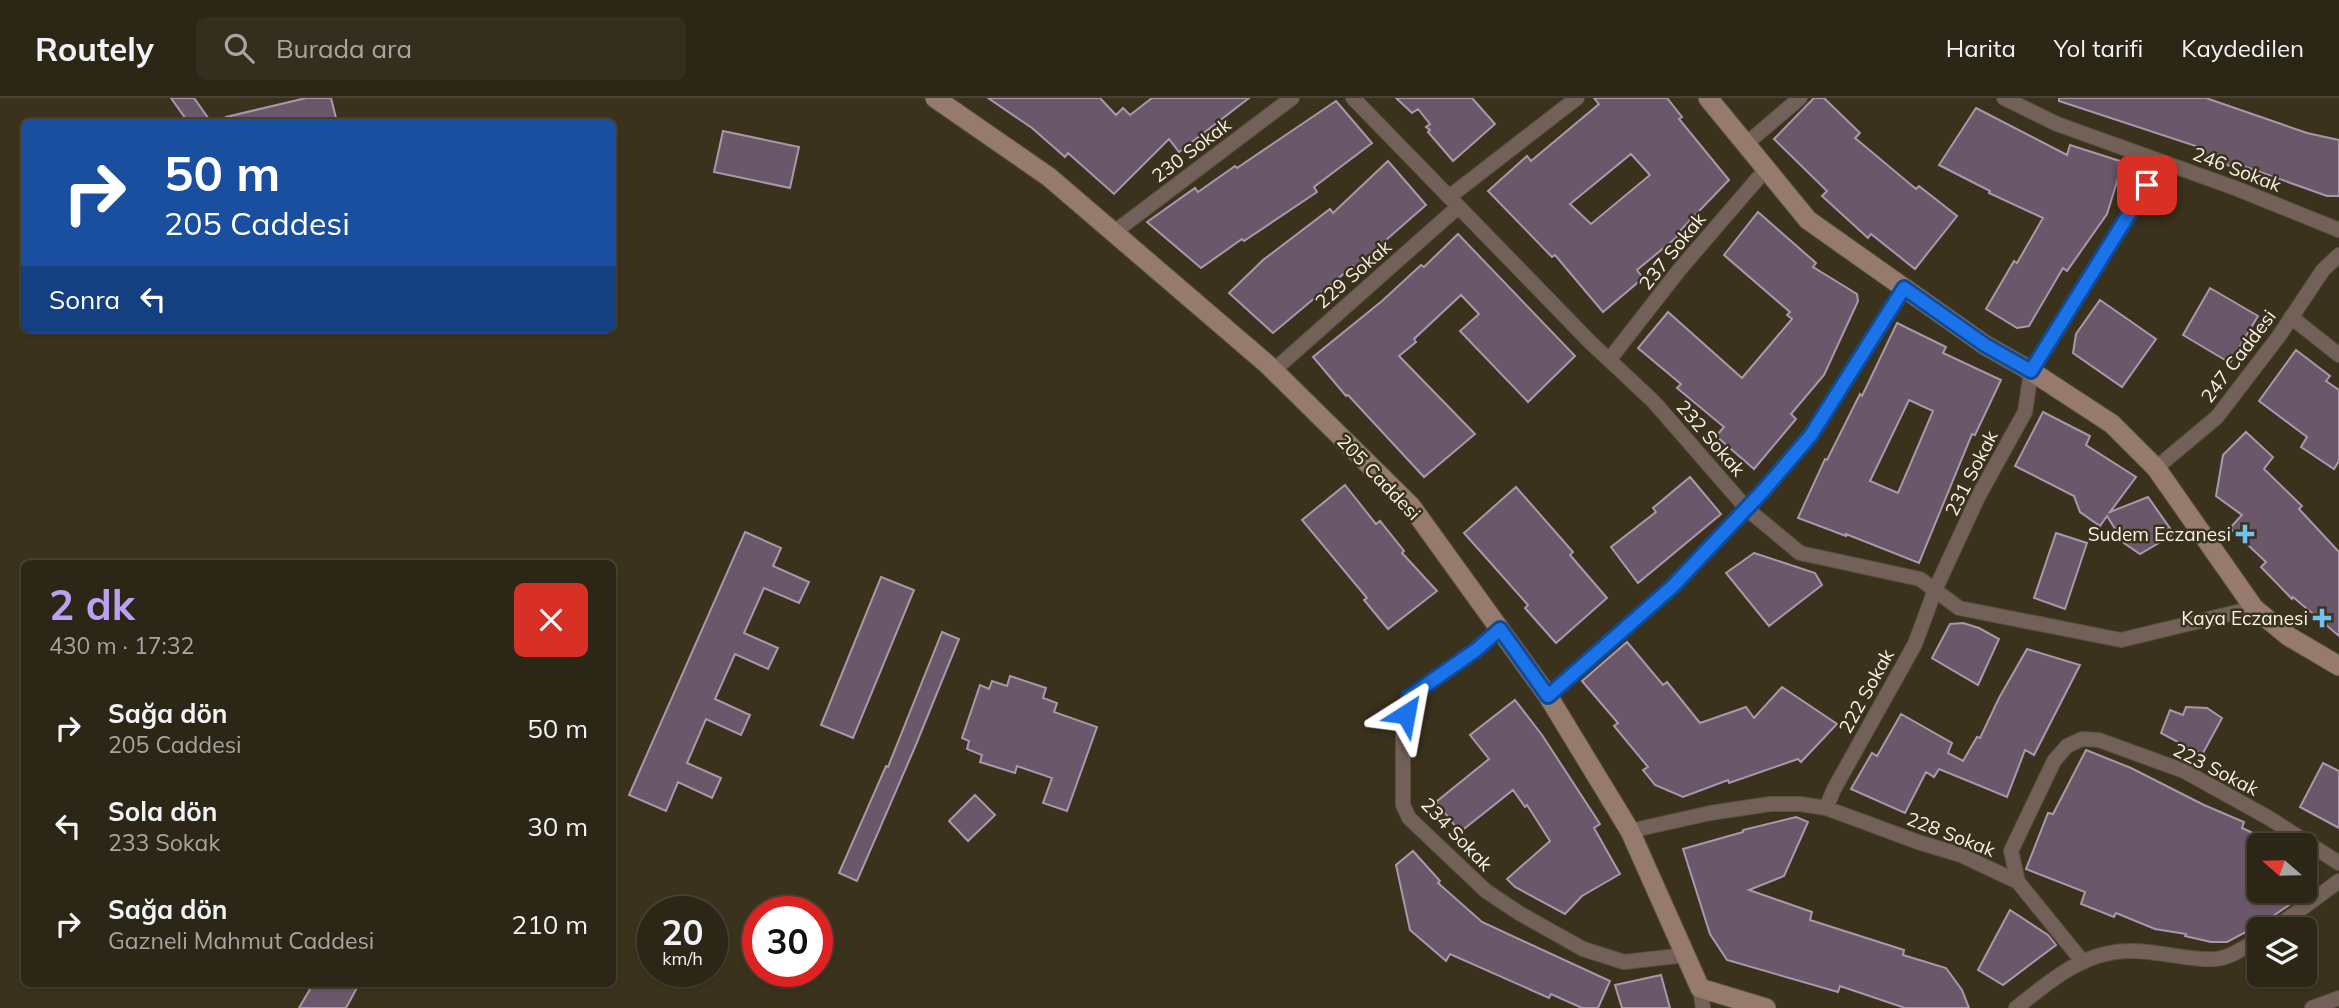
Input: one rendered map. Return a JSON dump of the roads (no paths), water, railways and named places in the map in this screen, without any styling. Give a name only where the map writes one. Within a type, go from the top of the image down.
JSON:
[{"type":"street","name":"205 Caddesi","points":[[935,98],[1049,177],[1273,370],[1411,506],[1548,696],[1630,831],[1700,988],[1703,1008]]},
{"type":"street","name":"230 Sokak","points":[[1113,233],[1292,98]]},
{"type":"street","name":"232 Sokak","points":[[1353,98],[1609,360],[1654,402],[1747,509],[1800,553],[1920,579],[1959,608],[2121,640],[2254,608]]},
{"type":"street","name":"229 Sokak","points":[[1273,370],[1453,202],[1577,98]]},
{"type":"street","points":[[1708,98],[1808,220],[1985,345],[2031,371],[2112,424],[2156,468],[2254,608],[2288,636],[2339,666]]},
{"type":"street","points":[[1745,144],[1800,98]]},
{"type":"street","name":"246 Sokak","points":[[2004,98],[2057,124],[2339,230]]},
{"type":"street","points":[[2031,371],[2162,162]]},
{"type":"street","name":"237 Sokak","points":[[1609,360],[1680,269],[1766,169]]},
{"type":"street","name":"247 Caddesi","points":[[2156,468],[2217,417],[2323,270],[2339,255]]},
{"type":"street","points":[[1548,696],[1672,587],[1747,509],[1811,435],[1904,288]]},
{"type":"street","points":[[2291,317],[2339,355]]},
{"type":"street","name":"231 Sokak","points":[[1935,590],[1979,495],[2025,412],[2031,371]]},
{"type":"street","name":"222 Sokak","points":[[1826,808],[1915,644],[1935,590]]},
{"type":"street","name":"234 Sokak","points":[[1500,629],[1476,650],[1409,697],[1403,730],[1403,805],[1409,818],[1486,891],[1583,949],[1624,962],[1686,955]]},
{"type":"street","name":"223 Sokak","points":[[2018,882],[2011,851],[2054,761],[2067,746],[2082,739],[2099,740],[2184,771],[2269,818],[2339,863]]},
{"type":"street","name":"228 Sokak","points":[[1630,831],[1710,813],[1770,804],[1800,804],[1826,808],[1961,855],[2018,882],[2083,962]]},
{"type":"street","points":[[2290,917],[2339,881]]},
{"type":"street","points":[[2016,1008],[2065,969],[2100,956],[2130,951],[2216,959],[2247,946]]},
{"type":"street","points":[[1700,988],[1766,1008]]},
{"type":"street","points":[[2312,1008],[2339,998]]},
{"type":"place","name":"Sudem Eczanesi","points":[[2245,534]]},
{"type":"place","name":"Kaya Eczanesi","points":[[2322,618]]}]
